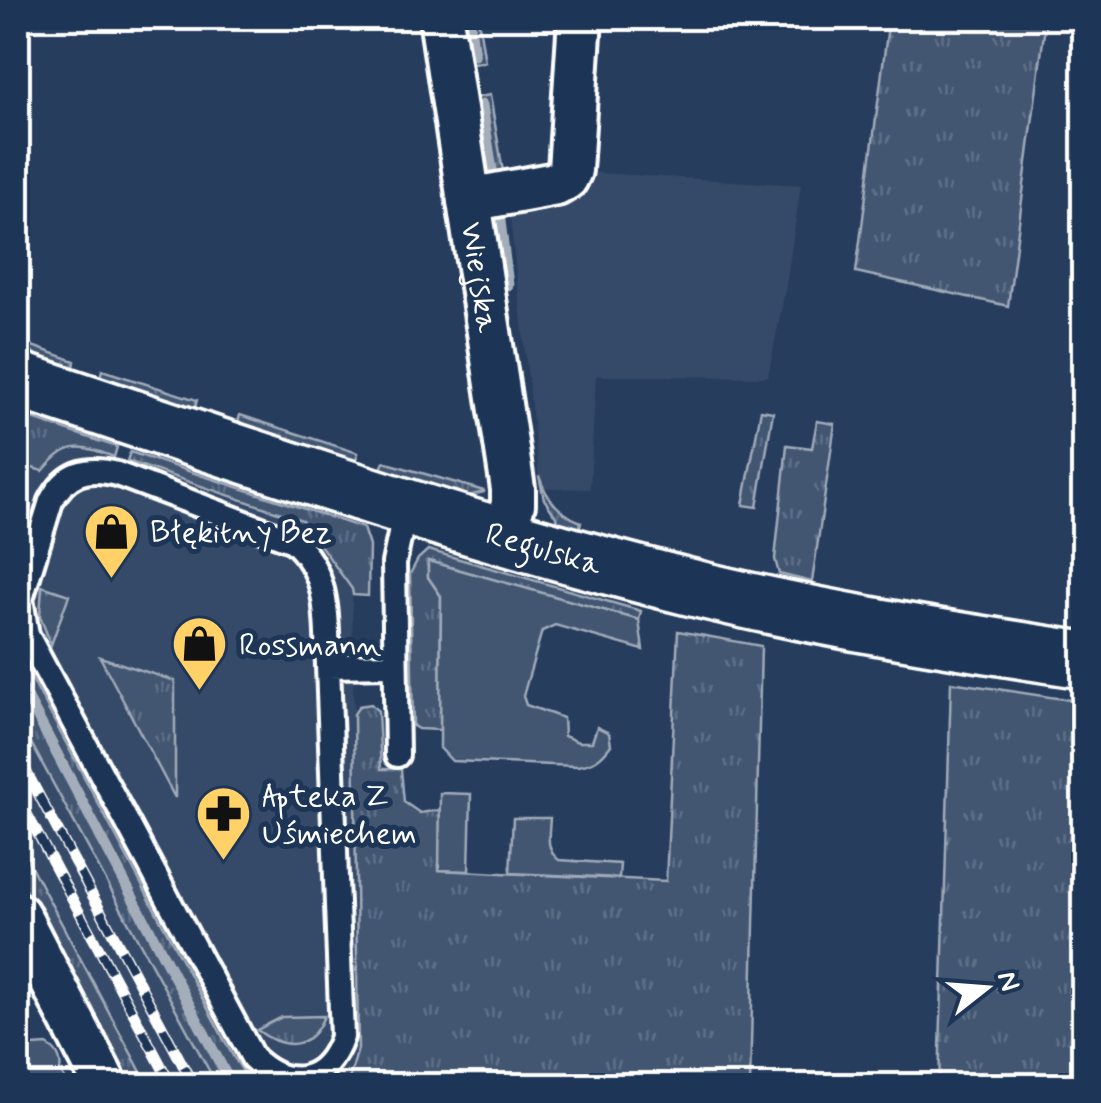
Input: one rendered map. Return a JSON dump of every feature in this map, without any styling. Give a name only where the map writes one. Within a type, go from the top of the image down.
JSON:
[{"type":"street","name":"Wiejska","points":[[441,18],[513,489],[513,504],[503,537]]},
{"type":"street","points":[[469,200],[557,184],[566,178],[570,170],[580,18]]},
{"type":"street","name":"Regulska","points":[[18,380],[503,537],[692,588],[938,638],[1084,660]]},
{"type":"street","points":[[18,915],[106,1086]]},
{"type":"lane","points":[[82,471],[107,472],[293,541],[308,556],[322,586],[328,666],[342,1036],[337,1053],[319,1073],[291,1079],[265,1070],[253,1058],[27,636],[20,612],[23,588],[58,488],[82,471]]},
{"type":"lane","points":[[397,755],[394,563],[406,506]]},
{"type":"lane","points":[[328,666],[395,665]]},
{"type":"shaded area","points":[[582,172],[801,185],[768,377],[596,376],[590,489],[543,488],[509,209],[581,198]]},
{"type":"shaded area","points":[[18,424],[302,520],[352,589],[359,1085],[247,1085],[18,658]]},
{"type":"shaded area","points":[[18,719],[217,1085],[148,1085],[18,842]]},
{"type":"green space","points":[[457,18],[478,18],[485,62],[463,59]]},
{"type":"green space","points":[[889,18],[1046,18],[1008,306],[856,272]]},
{"type":"green space","points":[[490,95],[505,183],[485,178],[470,105],[475,98]]},
{"type":"green space","points":[[18,341],[75,361],[74,368],[18,349]]},
{"type":"green space","points":[[102,370],[197,400],[195,408],[100,377]]},
{"type":"green space","points":[[761,410],[773,412],[757,507],[743,505]]},
{"type":"green space","points":[[18,414],[117,447],[114,457],[75,448],[60,454],[43,471],[18,464]]},
{"type":"green space","points":[[240,415],[358,453],[356,461],[238,422]]},
{"type":"green space","points":[[817,421],[835,424],[812,582],[779,574],[775,559],[787,445],[812,448]]},
{"type":"green space","points":[[130,452],[363,528],[369,546],[368,596],[353,595],[302,520],[127,461]]},
{"type":"green space","points":[[384,462],[484,492],[464,497],[381,469]]},
{"type":"green space","points":[[539,476],[555,504],[581,522],[579,530],[560,523],[544,499]]},
{"type":"green space","points":[[428,550],[641,611],[639,620],[428,561],[428,577],[441,596],[440,730],[418,729],[413,726],[410,574]]},
{"type":"green space","points":[[428,561],[639,620],[643,650],[555,625],[542,631],[523,696],[526,705],[563,718],[564,736],[592,742],[597,727],[609,733],[611,745],[600,757],[577,766],[452,761],[440,748],[441,596],[428,577]]},
{"type":"green space","points":[[42,586],[69,595],[51,645],[40,616]]},
{"type":"green space","points":[[678,631],[761,646],[750,1085],[347,1086],[358,1049],[354,714],[359,706],[371,704],[378,711],[381,769],[401,769],[404,802],[420,813],[440,810],[440,870],[666,881]]},
{"type":"green space","points":[[18,653],[252,1085],[217,1085],[18,719]]},
{"type":"green space","points":[[100,657],[175,681],[175,798]]},
{"type":"green space","points":[[951,682],[1083,702],[1083,1085],[939,1085]]},
{"type":"green space","points":[[440,793],[471,794],[469,871],[439,870]]},
{"type":"green space","points":[[513,818],[550,818],[550,847],[559,860],[620,864],[619,878],[510,873]]},
{"type":"green space","points":[[18,842],[148,1085],[124,1085],[18,876]]},
{"type":"green space","points":[[324,1016],[311,1036],[295,1044],[277,1041],[257,1030],[282,1017]]},
{"type":"green space","points":[[47,1045],[58,1056],[60,1071],[69,1085],[18,1085],[18,1047]]},
{"type":"waterway","points":[[469,18],[474,55]]},
{"type":"waterway","points":[[482,105],[492,170]]},
{"type":"waterway","points":[[500,221],[508,285]]},
{"type":"waterway","points":[[18,680],[232,1086]]},
{"type":"railway","points":[[18,756],[194,1086]]},
{"type":"railway","points":[[18,797],[172,1086]]},
{"type":"place","name":"Błękitny Bez","points":[[111,580]]},
{"type":"place","name":"Rossmann","points":[[200,693]]},
{"type":"place","name":"Apteka Z Uśmiechem","points":[[223,862]]}]
